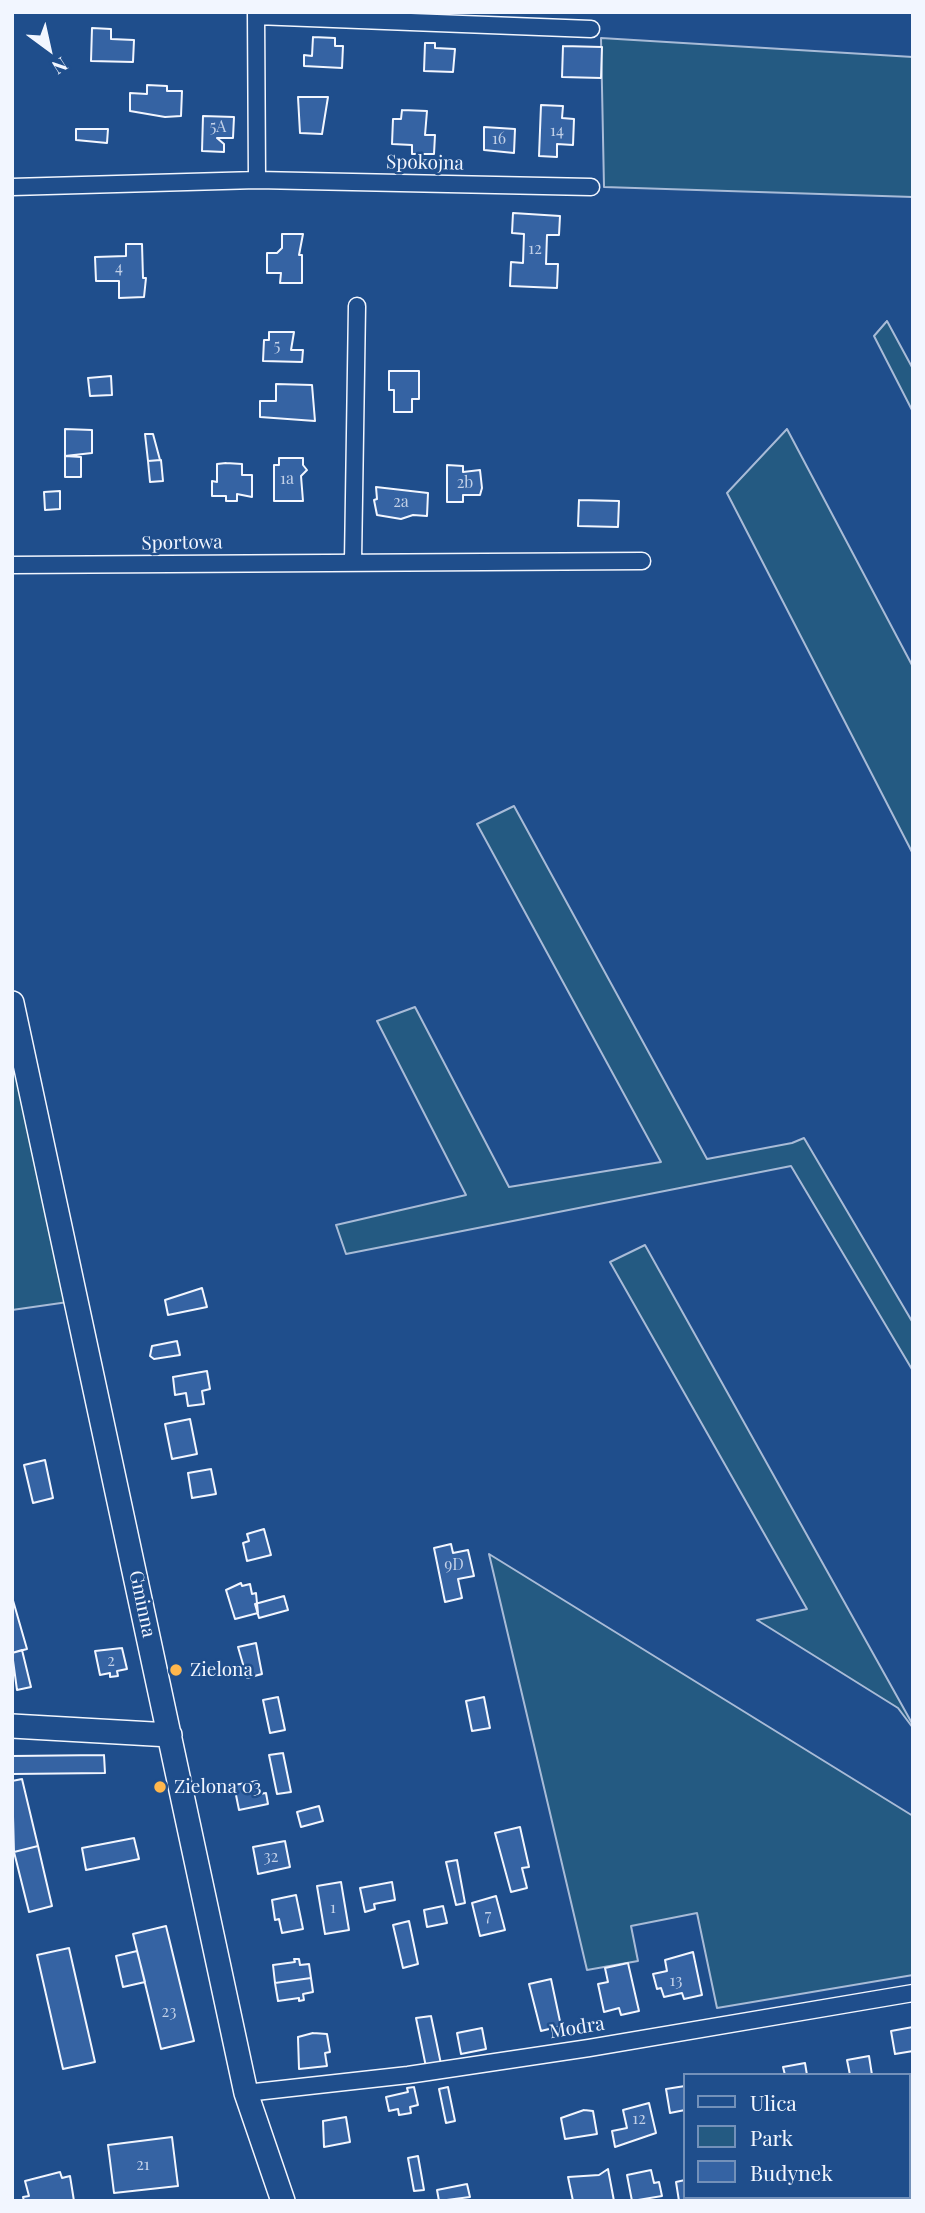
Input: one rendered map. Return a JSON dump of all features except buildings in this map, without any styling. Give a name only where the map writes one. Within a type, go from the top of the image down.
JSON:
[{"type":"main road","name":"Gminna","points":[[12,1003],[246,2093],[283,2201]]},
{"type":"main road","points":[[12,1726],[170,1735]]},
{"type":"street","points":[[257,180],[256,14],[591,29]]},
{"type":"street","name":"Spokojna","points":[[12,187],[257,180],[591,187]]},
{"type":"street","points":[[353,561],[357,306]]},
{"type":"street","name":"Sportowa","points":[[12,565],[642,561]]},
{"type":"street","name":"Modra","points":[[246,2093],[408,2075],[589,2048],[913,1993]]},
{"type":"green space","points":[[601,38],[913,57],[913,197],[604,187]]},
{"type":"green space","points":[[887,321],[913,369],[913,412],[874,336]]},
{"type":"green space","points":[[787,429],[913,667],[913,854],[727,493]]},
{"type":"green space","points":[[514,806],[707,1159],[792,1143],[804,1138],[913,1323],[913,1371],[791,1166],[346,1254],[336,1225],[466,1195],[377,1021],[415,1007],[509,1187],[661,1162],[477,824]]},
{"type":"green space","points":[[12,1051],[68,1302],[12,1310]]},
{"type":"green space","points":[[645,1245],[913,1728],[898,1708],[757,1620],[807,1609],[610,1262]]},
{"type":"green space","points":[[489,1554],[913,1816],[913,1975],[717,2008],[697,1913],[631,1926],[638,1961],[587,1970]]},
{"type":"place","name":"Zielona","points":[[176,1670]]},
{"type":"place","name":"Zielona 03","points":[[160,1787]]}]
